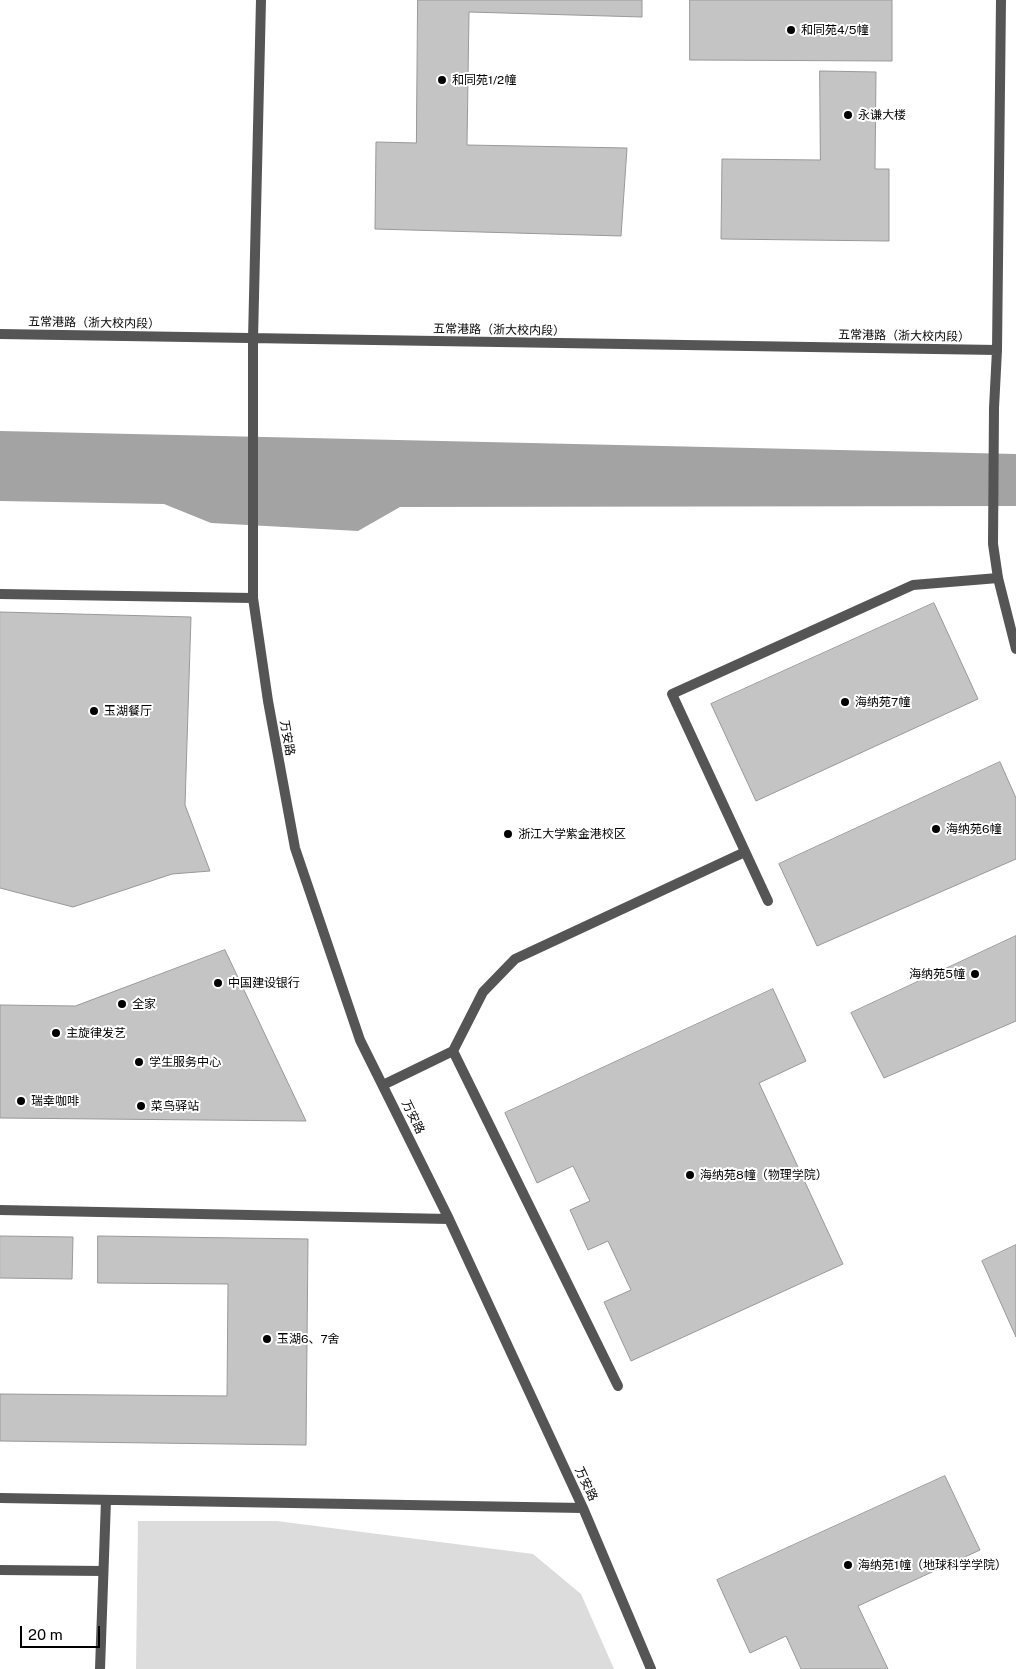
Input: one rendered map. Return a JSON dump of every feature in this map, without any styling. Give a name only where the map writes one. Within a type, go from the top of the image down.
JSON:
[{"type":"street","name":"万安路","points":[[260,0],[253,339],[253,598],[268,701],[295,848],[360,1040],[449,1219],[583,1508],[651,1669]]},
{"type":"street","points":[[1001,0],[993,544],[998,578],[1016,649]]},
{"type":"street","name":"五常港路（浙大校内段）","points":[[0,334],[997,350]]},
{"type":"street","points":[[768,901],[672,694],[913,586],[998,578]]},
{"type":"street","points":[[0,594],[253,598]]},
{"type":"street","points":[[383,1085],[453,1051],[482,992],[514,959],[745,852]]},
{"type":"street","points":[[453,1051],[618,1386]]},
{"type":"street","points":[[0,1210],[449,1219]]},
{"type":"street","points":[[0,1498],[583,1508]]},
{"type":"street","points":[[100,1669],[106,1500]]},
{"type":"street","points":[[0,1570],[103,1571]]},
{"type":"shaded area","points":[[0,431],[1016,454],[1016,506],[400,507],[358,531],[211,523],[164,504],[0,501]]},
{"type":"shaded area","points":[[138,1521],[277,1521],[533,1554],[581,1594],[614,1669],[136,1669]]},
{"type":"building","name":"和同苑1/2幢","points":[[418,0],[642,0],[642,17],[469,12],[467,145],[627,148],[621,236],[375,229],[376,142],[416,143]]},
{"type":"building","name":"和同苑4/5幢","points":[[690,0],[892,0],[892,61],[690,60]]},
{"type":"building","name":"永谦大楼","points":[[820,71],[876,72],[875,169],[889,169],[889,241],[721,239],[722,159],[820,160]]},
{"type":"building","name":"海纳苑7幢","points":[[934,603],[978,699],[756,801],[711,704]]},
{"type":"building","name":"玉湖餐厅","points":[[0,612],[191,617],[185,805],[210,871],[172,874],[73,907],[0,888]]},
{"type":"building","name":"海纳苑6幢","points":[[1000,762],[1016,798],[1016,859],[817,946],[779,864]]},
{"type":"building","name":"海纳苑5幢","points":[[1016,936],[1016,1021],[884,1078],[851,1013]]},
{"type":"building","name":"学生服务中心","points":[[225,950],[306,1121],[0,1118],[0,1005],[75,1006]]},
{"type":"building","name":"海纳苑8幢（物理学院）","points":[[773,989],[806,1061],[759,1083],[843,1264],[631,1361],[604,1302],[631,1290],[608,1241],[588,1250],[570,1210],[590,1201],[573,1166],[537,1183],[505,1113]]},
{"type":"building","points":[[0,1236],[73,1237],[72,1279],[0,1278]]},
{"type":"building","name":"玉湖6、7舍","points":[[98,1236],[308,1239],[306,1445],[0,1441],[0,1394],[227,1396],[228,1284],[98,1283]]},
{"type":"building","points":[[1016,1245],[1016,1337],[982,1261]]},
{"type":"building","name":"海纳苑1幢（地球科学学院）","points":[[945,1476],[980,1550],[858,1606],[888,1669],[801,1669],[786,1636],[750,1653],[717,1580]]},
{"type":"place","name":"和同苑4/5幢","points":[[791,30]]},
{"type":"place","name":"和同苑1/2幢","points":[[442,80]]},
{"type":"place","name":"永谦大楼","points":[[848,115]]},
{"type":"place","name":"海纳苑7幢","points":[[845,702]]},
{"type":"place","name":"玉湖餐厅","points":[[94,711]]},
{"type":"place","name":"海纳苑6幢","points":[[936,829]]},
{"type":"place","name":"浙江大学紫金港校区","points":[[508,834]]},
{"type":"place","name":"海纳苑5幢","points":[[975,974]]},
{"type":"place","name":"中国建设银行","points":[[218,983]]},
{"type":"place","name":"全家","points":[[122,1004]]},
{"type":"place","name":"主旋律发艺","points":[[56,1033]]},
{"type":"place","name":"学生服务中心","points":[[139,1062]]},
{"type":"place","name":"瑞幸咖啡","points":[[21,1101]]},
{"type":"place","name":"菜鸟驿站","points":[[141,1106]]},
{"type":"place","name":"海纳苑8幢（物理学院）","points":[[690,1175]]},
{"type":"place","name":"玉湖6、7舍","points":[[267,1339]]},
{"type":"place","name":"海纳苑1幢（地球科学学院）","points":[[848,1565]]}]
